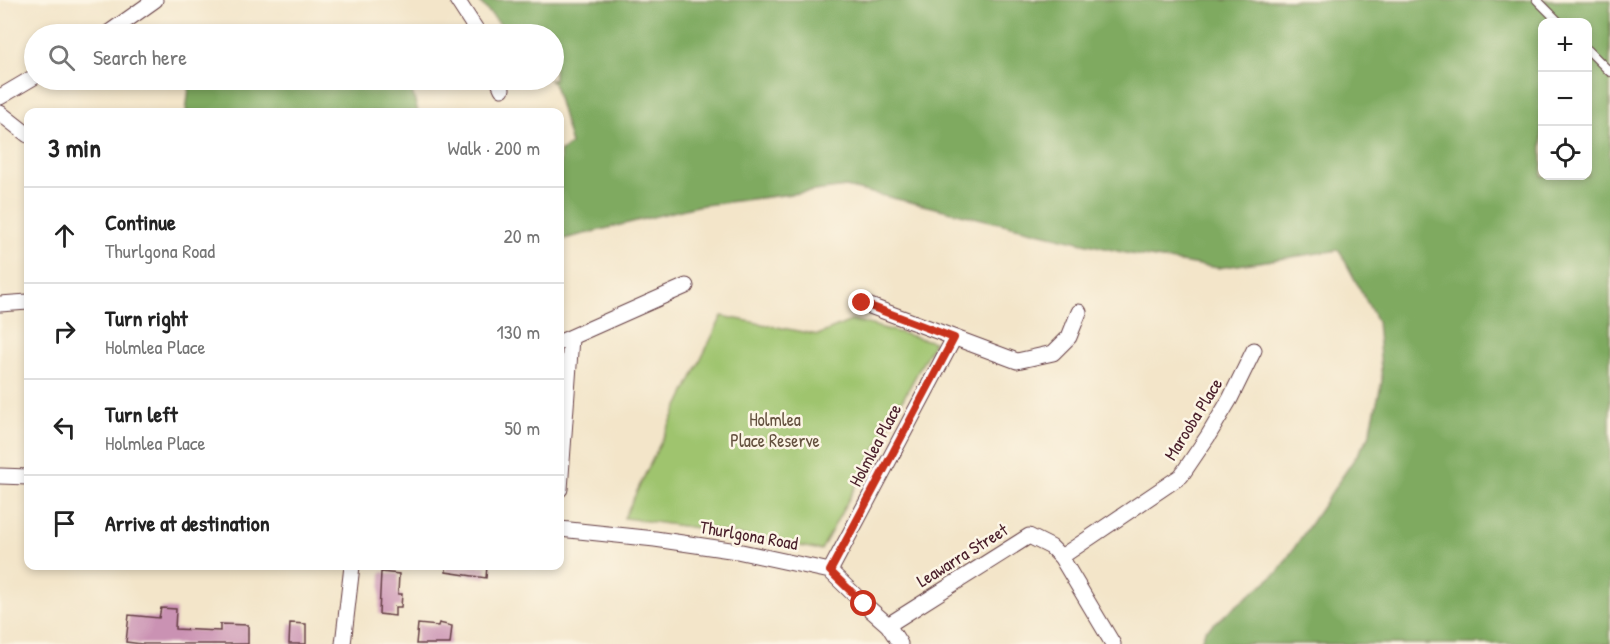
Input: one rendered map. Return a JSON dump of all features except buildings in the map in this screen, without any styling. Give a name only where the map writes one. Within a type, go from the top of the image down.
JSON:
[{"type":"street","points":[[121,24],[155,0]]},
{"type":"street","points":[[457,0],[473,24]]},
{"type":"street","points":[[0,97],[24,83]]},
{"type":"street","points":[[0,113],[24,132]]},
{"type":"street","points":[[564,370],[565,340],[686,286]]},
{"type":"street","points":[[0,304],[24,302]]},
{"type":"street","points":[[862,303],[1017,361],[1053,353],[1069,337],[1079,312]]},
{"type":"street","name":"Holmlea Place","points":[[830,571],[954,338]]},
{"type":"street","name":"Marooba Place","points":[[1061,557],[1181,476],[1214,427],[1254,350]]},
{"type":"street","points":[[0,476],[24,477]]},
{"type":"street","name":"Thurlgona Road","points":[[564,529],[737,551],[830,571]]},
{"type":"street","name":"Leawarra Street","points":[[888,625],[1029,536],[1051,547],[1061,557],[1113,644]]},
{"type":"street","points":[[343,644],[352,570]]},
{"type":"street","points":[[830,571],[888,625],[900,644]]},
{"type":"lane","points":[[1537,0],[1555,18]]},
{"type":"lane","points":[[1592,55],[1610,72]]},
{"type":"green space","points":[[478,0],[1610,0],[1610,644],[1200,644],[1205,631],[1278,572],[1369,437],[1382,381],[1377,321],[1339,250],[1218,268],[1130,254],[846,187],[697,206],[564,239],[564,149],[571,144],[564,119],[564,108],[561,108],[556,90],[564,90],[564,24],[500,24]]},
{"type":"green space","points":[[189,90],[412,90],[417,108],[186,108]]},
{"type":"green space","name":"Holmlea Place Reserve","points":[[722,316],[818,335],[853,320],[934,342],[821,550],[711,530],[624,518]]},
{"type":"route","points":[[862,303],[954,338],[830,571],[864,604]]}]
